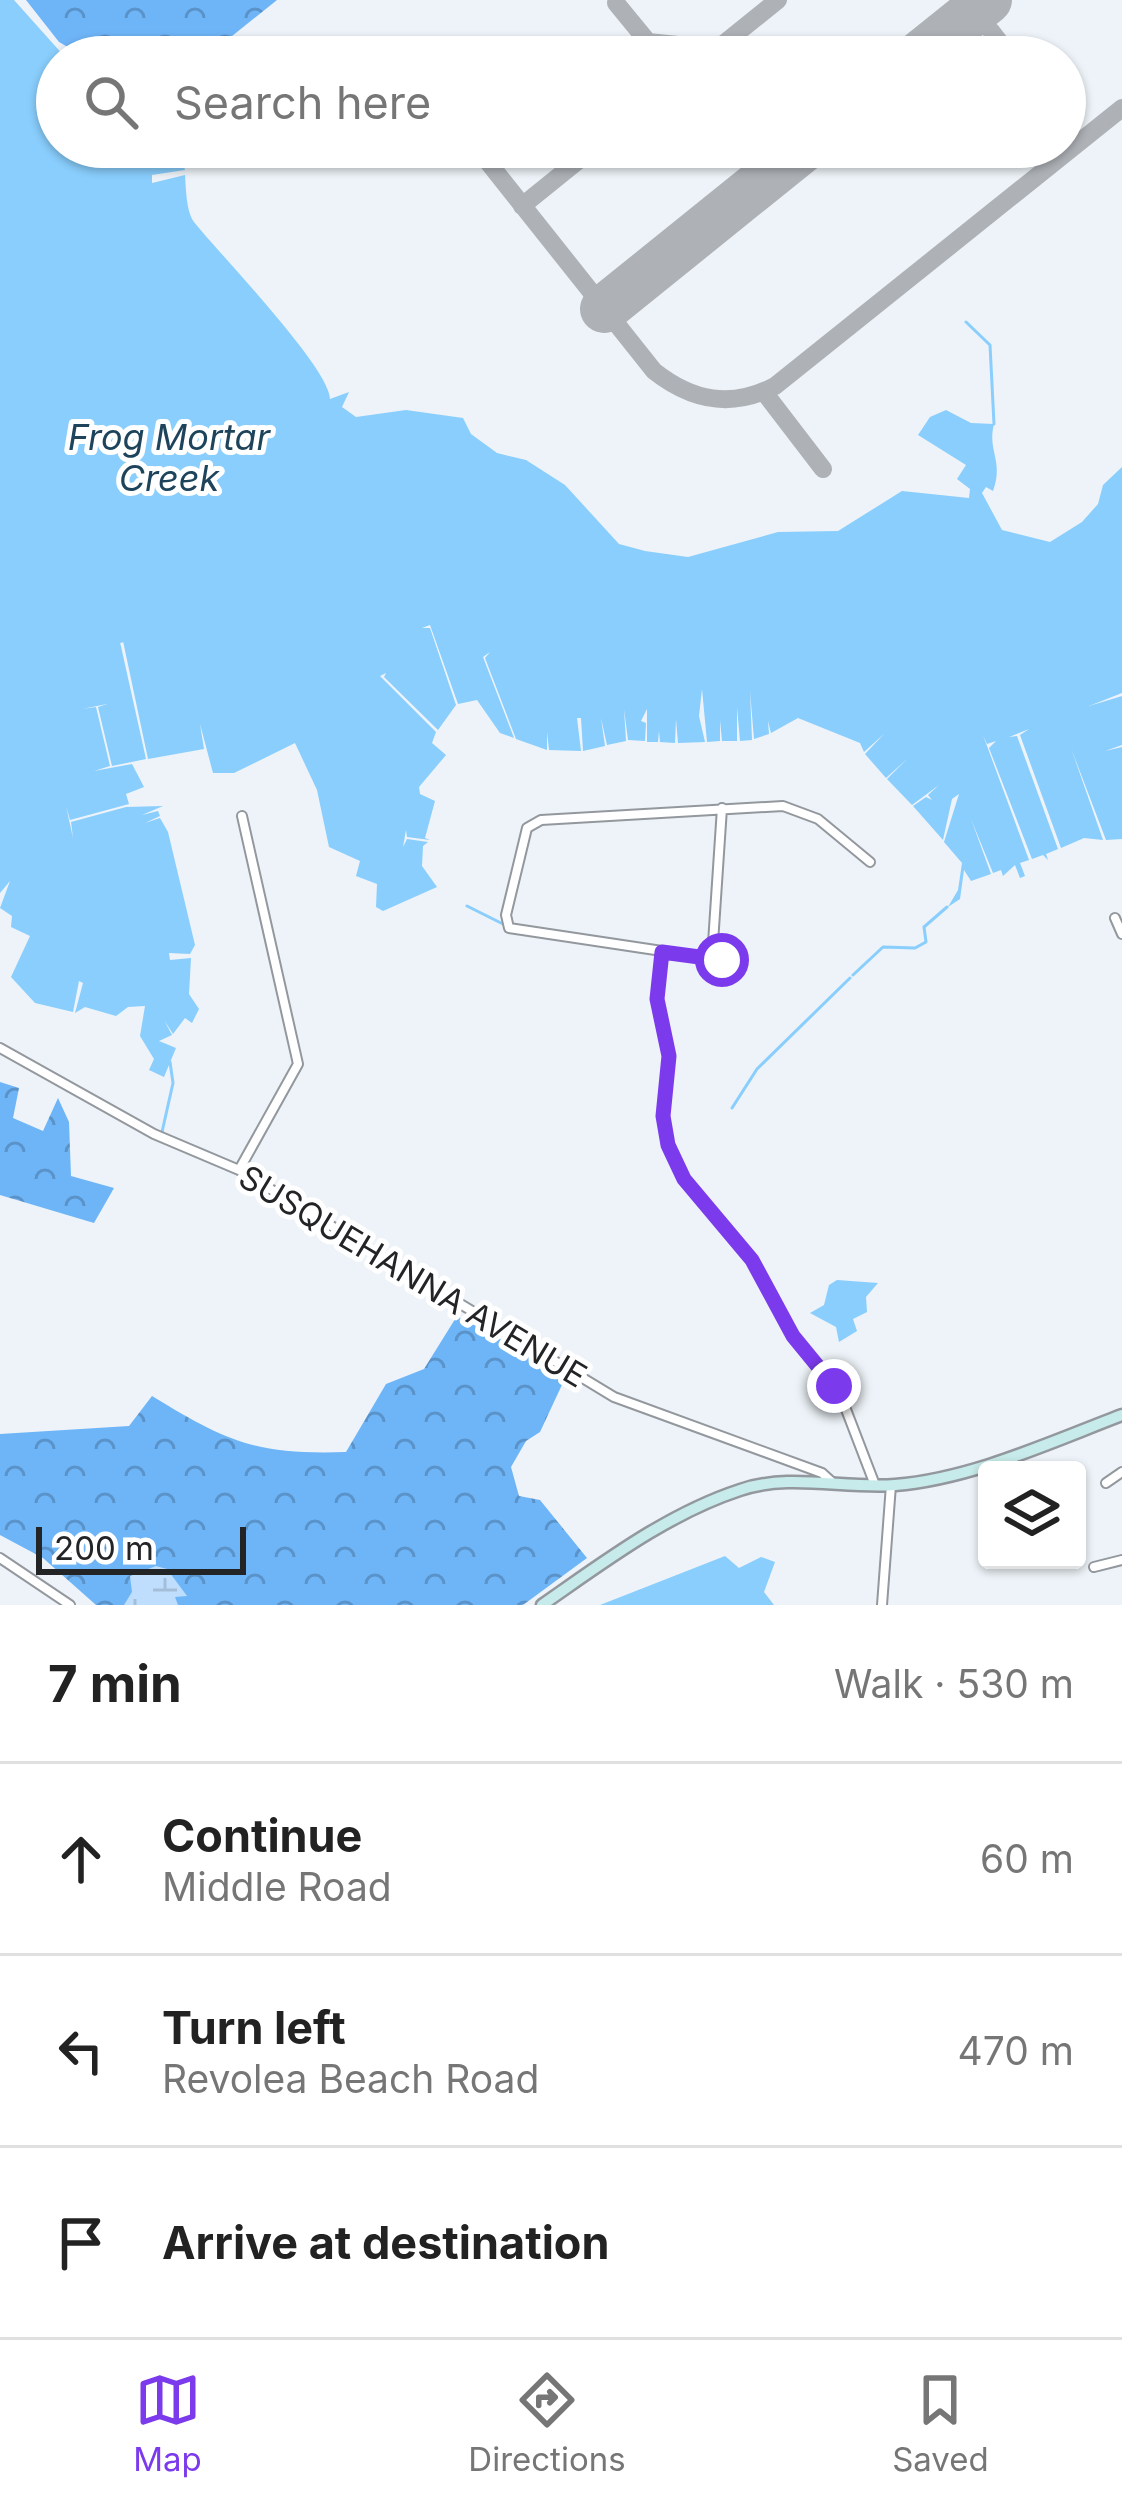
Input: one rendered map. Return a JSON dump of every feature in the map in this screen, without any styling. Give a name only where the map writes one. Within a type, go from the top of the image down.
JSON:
[{"type":"street","points":[[722,808],[717,959],[508,926],[520,842],[531,824],[722,808],[773,806],[804,811],[869,862]]},
{"type":"street","points":[[239,1171],[298,1064],[242,816]]},
{"type":"street","points":[[1115,918],[1122,934]]},
{"type":"street","points":[[662,952],[657,999],[669,1056],[663,1128],[674,1160],[706,1209],[752,1260],[793,1336],[834,1386],[875,1485]]},
{"type":"street","name":"SUSQUEHANNA AVENUE","points":[[0,1048],[154,1134],[239,1171],[614,1397],[822,1472],[834,1484]]},
{"type":"street","points":[[542,1605],[624,1547],[739,1490],[891,1485],[970,1468],[1122,1415]]},
{"type":"street","points":[[1106,1483],[1122,1472]]},
{"type":"street","points":[[882,1605],[891,1485]]},
{"type":"street","points":[[0,1558],[70,1605]]},
{"type":"street","points":[[1094,1567],[1122,1560]]},
{"type":"green space","points":[[26,0],[277,0],[232,36],[54,36]]},
{"type":"green space","points":[[0,1082],[19,1088],[13,1118],[43,1131],[58,1098],[69,1122],[71,1176],[114,1188],[94,1223],[0,1195]]},
{"type":"green space","points":[[457,1316],[567,1374],[540,1432],[526,1441],[511,1467],[519,1496],[540,1500],[587,1558],[523,1605],[96,1605],[43,1558],[0,1535],[0,1434],[129,1426],[152,1396],[201,1425],[244,1442],[289,1451],[346,1452],[386,1384],[424,1369]]},
{"type":"green space","points":[[156,1566],[167,1569],[187,1596],[175,1597],[178,1605],[124,1605],[132,1592],[130,1576]]},
{"type":"water","name":"Frog Mortar Creek","points":[[0,0],[14,0],[46,36],[36,36],[36,168],[184,168],[152,175],[152,183],[185,175],[194,222],[293,337],[330,399],[349,392],[342,407],[356,417],[406,410],[463,418],[471,434],[497,453],[526,460],[565,485],[619,544],[688,557],[778,532],[838,531],[902,491],[969,498],[970,489],[957,479],[966,465],[918,435],[930,417],[946,410],[971,423],[994,424],[996,480],[993,491],[986,487],[982,493],[1002,530],[1050,542],[1082,522],[1098,504],[1103,485],[1122,467],[1122,693],[1089,706],[1122,696],[1122,745],[1105,751],[1122,747],[1122,839],[1106,840],[1071,748],[1103,840],[1084,838],[1061,848],[1020,735],[1029,729],[1009,737],[1017,736],[1058,849],[1046,854],[1048,860],[1043,855],[1032,859],[989,748],[996,741],[987,744],[983,735],[1029,860],[1020,863],[1025,876],[1020,878],[1015,865],[1003,876],[1001,870],[993,873],[971,819],[991,874],[971,881],[964,870],[960,899],[948,907],[958,890],[962,863],[944,842],[959,794],[952,799],[943,840],[913,806],[926,797],[932,800],[928,795],[939,785],[912,805],[887,779],[907,759],[886,778],[865,754],[884,734],[864,752],[860,743],[798,718],[771,733],[768,721],[769,734],[754,739],[750,691],[752,740],[740,741],[737,707],[737,741],[722,741],[720,720],[720,741],[707,742],[702,689],[699,716],[705,742],[678,743],[676,719],[675,743],[660,742],[659,731],[658,742],[647,742],[647,709],[641,721],[646,723],[645,741],[628,740],[624,709],[626,741],[607,745],[601,718],[605,746],[583,751],[581,718],[577,718],[581,751],[549,750],[547,732],[547,750],[516,739],[485,658],[490,652],[483,657],[514,738],[500,733],[477,700],[458,704],[430,625],[422,628],[430,628],[456,705],[438,730],[384,677],[386,673],[380,676],[436,732],[432,743],[446,755],[419,787],[420,794],[435,801],[425,838],[430,840],[407,837],[406,830],[403,847],[407,839],[428,842],[423,846],[422,866],[437,887],[383,911],[376,907],[377,884],[356,876],[360,861],[329,847],[317,790],[295,743],[234,773],[213,773],[200,724],[204,749],[148,759],[120,643],[146,759],[112,766],[98,707],[107,704],[82,709],[96,707],[110,766],[94,771],[132,764],[144,787],[126,794],[129,804],[70,820],[66,806],[73,838],[71,822],[126,807],[163,806],[142,815],[158,811],[160,816],[145,823],[160,818],[168,832],[195,945],[190,954],[169,953],[170,960],[191,958],[189,994],[199,1009],[192,1023],[185,1018],[173,1034],[164,1020],[172,1035],[159,1041],[176,1048],[164,1077],[149,1070],[154,1059],[140,1036],[145,1006],[128,1007],[116,1016],[85,1007],[75,1013],[83,983],[79,981],[73,1012],[35,1003],[11,977],[30,936],[11,927],[12,916],[0,908],[10,881],[0,893]]},
{"type":"water","points":[[837,1280],[878,1283],[866,1297],[867,1312],[853,1319],[857,1331],[839,1342],[836,1327],[810,1313],[824,1305],[829,1285]]},
{"type":"water","points":[[725,1556],[739,1568],[761,1557],[775,1562],[764,1592],[774,1605],[600,1605]]},
{"type":"waterway","name":"Frog Mortar Creek","points":[[966,322],[990,345],[994,424]]},
{"type":"waterway","points":[[467,906],[503,924]]},
{"type":"waterway","name":"Frog Mortar Creek","points":[[853,975],[883,947],[915,948],[926,942],[924,927],[947,907]]},
{"type":"waterway","name":"Frog Mortar Creek","points":[[732,1108],[757,1069],[850,978]]},
{"type":"waterway","name":"Frog Mortar Creek","points":[[162,1132],[173,1083],[170,1062]]},
{"type":"taxiway","points":[[733,36],[778,0]]},
{"type":"taxiway","points":[[616,3],[643,36]]},
{"type":"taxiway","points":[[991,31],[995,36]]},
{"type":"taxiway","points":[[1086,137],[1122,108]]},
{"type":"taxiway","points":[[493,168],[654,371],[697,395],[727,399],[775,386],[1047,168]]},
{"type":"taxiway","points":[[522,206],[569,168]]},
{"type":"taxiway","points":[[764,392],[823,469]]},
{"type":"runway","points":[[943,36],[988,0]]},
{"type":"runway","points":[[604,309],[779,168]]},
{"type":"route","points":[[722,960],[662,952],[657,999],[669,1056],[665,1136],[684,1179],[742,1246],[793,1336],[834,1386]]}]
